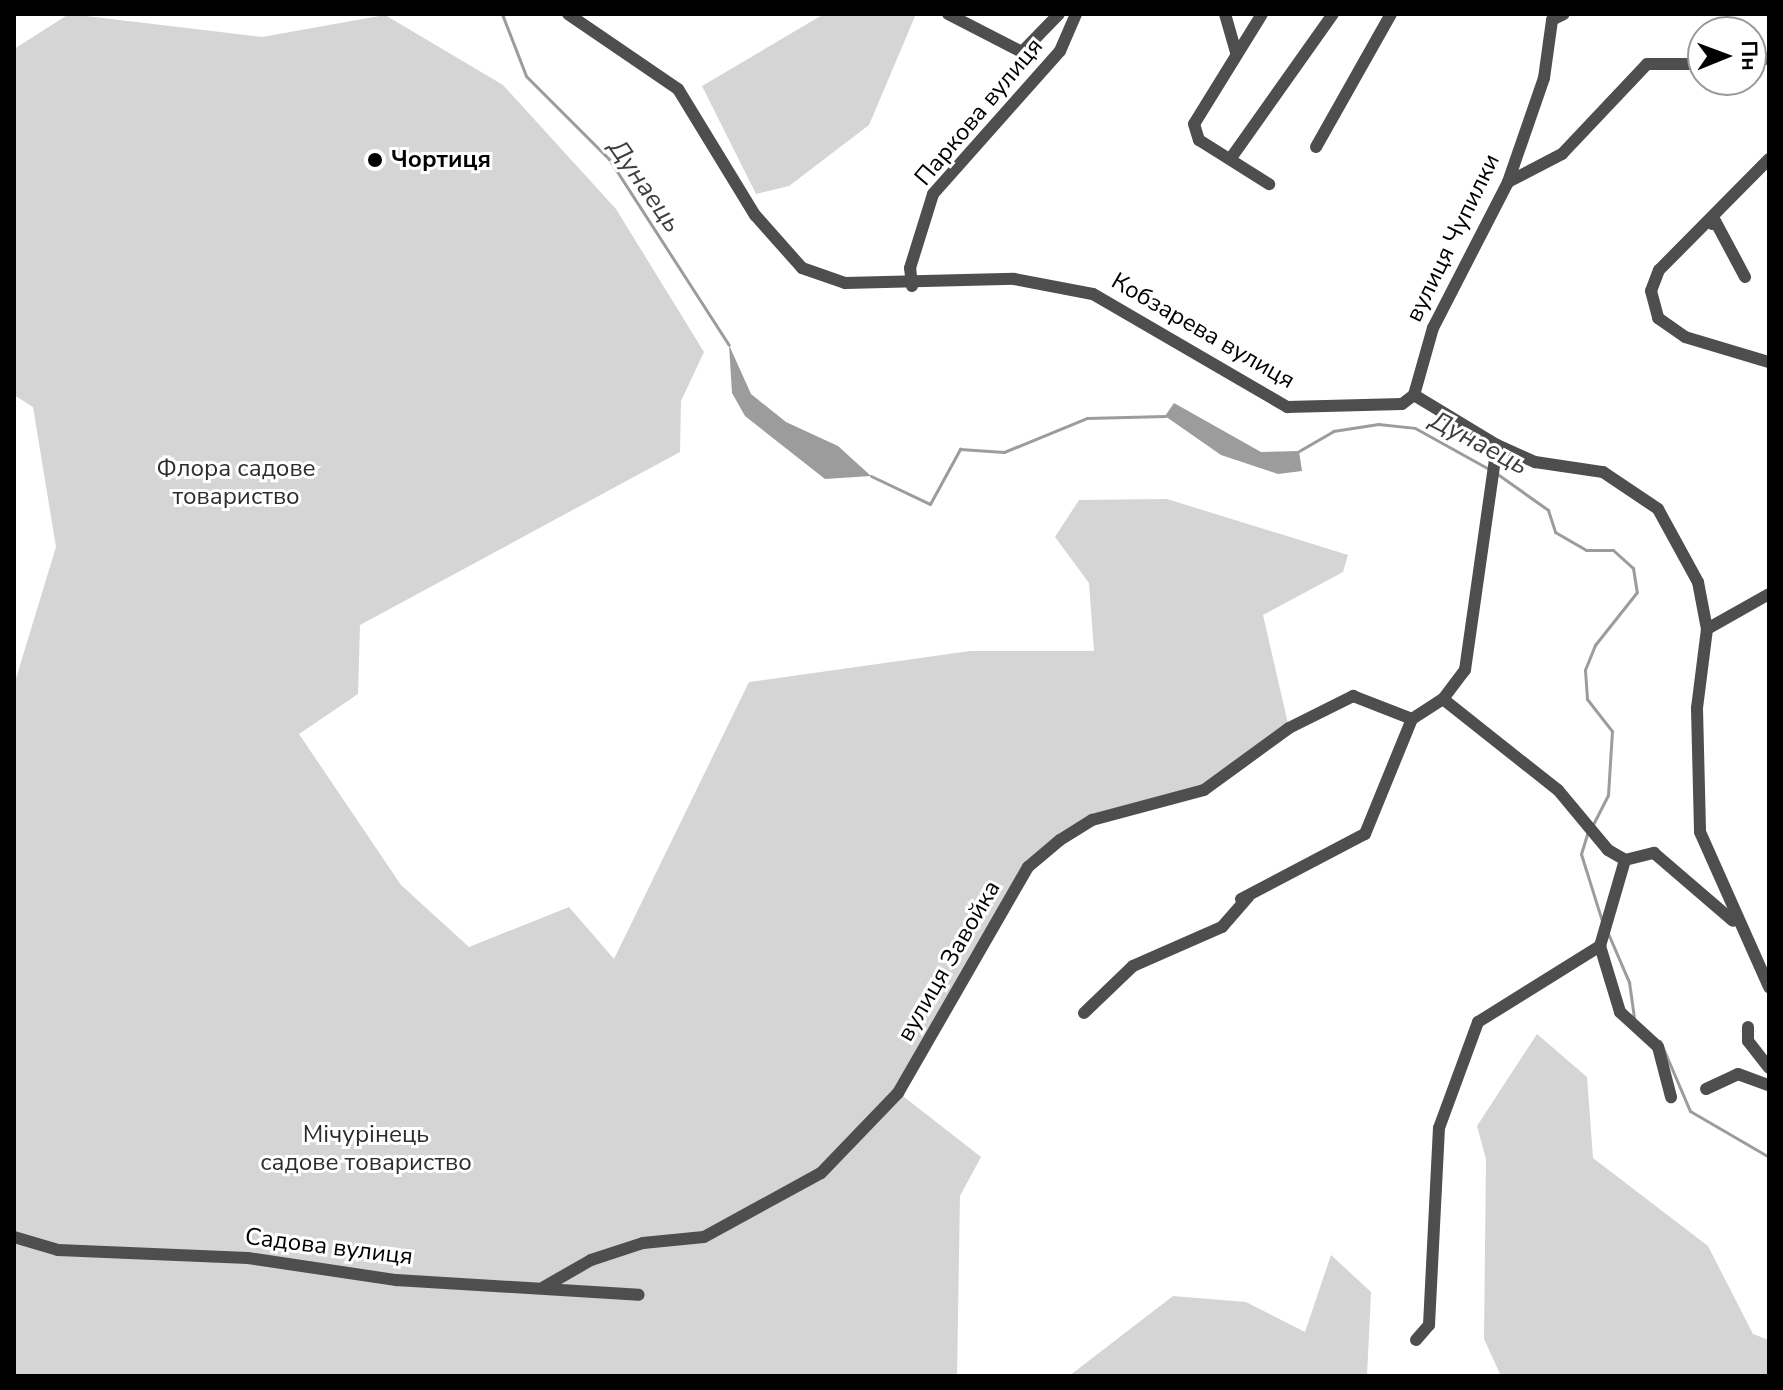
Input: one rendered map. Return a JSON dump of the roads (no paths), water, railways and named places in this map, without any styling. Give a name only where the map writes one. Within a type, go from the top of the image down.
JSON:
[{"type":"street","name":"Кобзарева вулиця","points":[[568,14],[678,89],[755,215],[802,268],[845,283],[912,286],[1014,279],[1093,294],[1287,407],[1402,404],[1414,395]]},
{"type":"street","points":[[948,14],[1022,52],[1057,17],[1076,14]]},
{"type":"street","name":"Паркова вулиця","points":[[912,286],[910,268],[933,194],[1060,51],[1076,14]]},
{"type":"street","points":[[1225,14],[1236,52]]},
{"type":"street","points":[[1262,14],[1194,124],[1199,140],[1269,184]]},
{"type":"street","points":[[1231,158],[1333,14]]},
{"type":"street","points":[[1316,147],[1391,14]]},
{"type":"street","name":"вулиця Чупилки","points":[[1414,395],[1433,328],[1508,182],[1544,78],[1555,16]]},
{"type":"street","points":[[1508,182],[1562,154],[1647,64],[1687,64]]},
{"type":"street","points":[[1769,159],[1659,270],[1653,305],[1658,318],[1685,337],[1769,362]]},
{"type":"street","points":[[1680,259],[1713,217]]},
{"type":"street","points":[[1713,217],[1745,277]]},
{"type":"street","points":[[1414,395],[1497,445],[1535,462],[1603,472],[1658,509],[1698,582],[1707,629],[1696,800],[1700,832],[1739,928],[1769,987]]},
{"type":"street","points":[[1084,1013],[1133,966],[1222,927],[1245,898],[1365,834],[1412,719],[1443,699],[1465,670],[1497,445]]},
{"type":"street","points":[[1707,629],[1769,594]]},
{"type":"street","name":"вулиця Завойка","points":[[544,1287],[604,1256],[704,1237],[821,1173],[898,1093],[1028,867],[1060,840],[1092,820],[1204,790],[1289,728],[1353,696],[1412,719]]},
{"type":"street","points":[[1443,699],[1558,790],[1581,826],[1625,860]]},
{"type":"street","points":[[1625,860],[1654,853],[1739,928]]},
{"type":"street","points":[[1625,860],[1602,922],[1600,946],[1620,1012],[1658,1047],[1671,1097]]},
{"type":"street","points":[[1416,1340],[1429,1325],[1439,1128],[1478,1022],[1600,946]]},
{"type":"street","points":[[1748,1027],[1748,1041],[1769,1068]]},
{"type":"street","points":[[1706,1089],[1738,1074],[1769,1085]]},
{"type":"street","name":"Садова вулиця","points":[[14,1237],[58,1250],[248,1258],[396,1280],[639,1295]]},
{"type":"waterway","name":"Дунаець","points":[[502,14],[526,76],[609,159],[729,345]]},
{"type":"waterway","name":"Дунаець","points":[[871,476],[930,504],[960,449],[1004,452],[1087,418],[1165,416]]},
{"type":"waterway","name":"Дунаець","points":[[1299,451],[1333,431],[1378,424],[1415,428],[1489,469]]},
{"type":"waterway","name":"Дунаець","points":[[1496,473],[1548,510],[1555,532],[1586,550],[1613,550],[1633,568],[1637,592],[1595,645],[1585,670],[1587,699],[1612,731],[1608,795],[1593,825]]},
{"type":"waterway","name":"Дунаець","points":[[1588,831],[1581,854],[1603,924]]},
{"type":"waterway","name":"Дунаець","points":[[1607,931],[1629,982],[1634,1017]]},
{"type":"waterway","name":"Дунаець","points":[[1660,1041],[1690,1111],[1769,1157]]},
{"type":"place","name":"Чортиця","points":[[375,160]]},
{"type":"park label","name":"Флора садове товариство","points":[[236,483]]},
{"type":"park label","name":"Мічурінець садове товариство","points":[[366,1149]]}]
